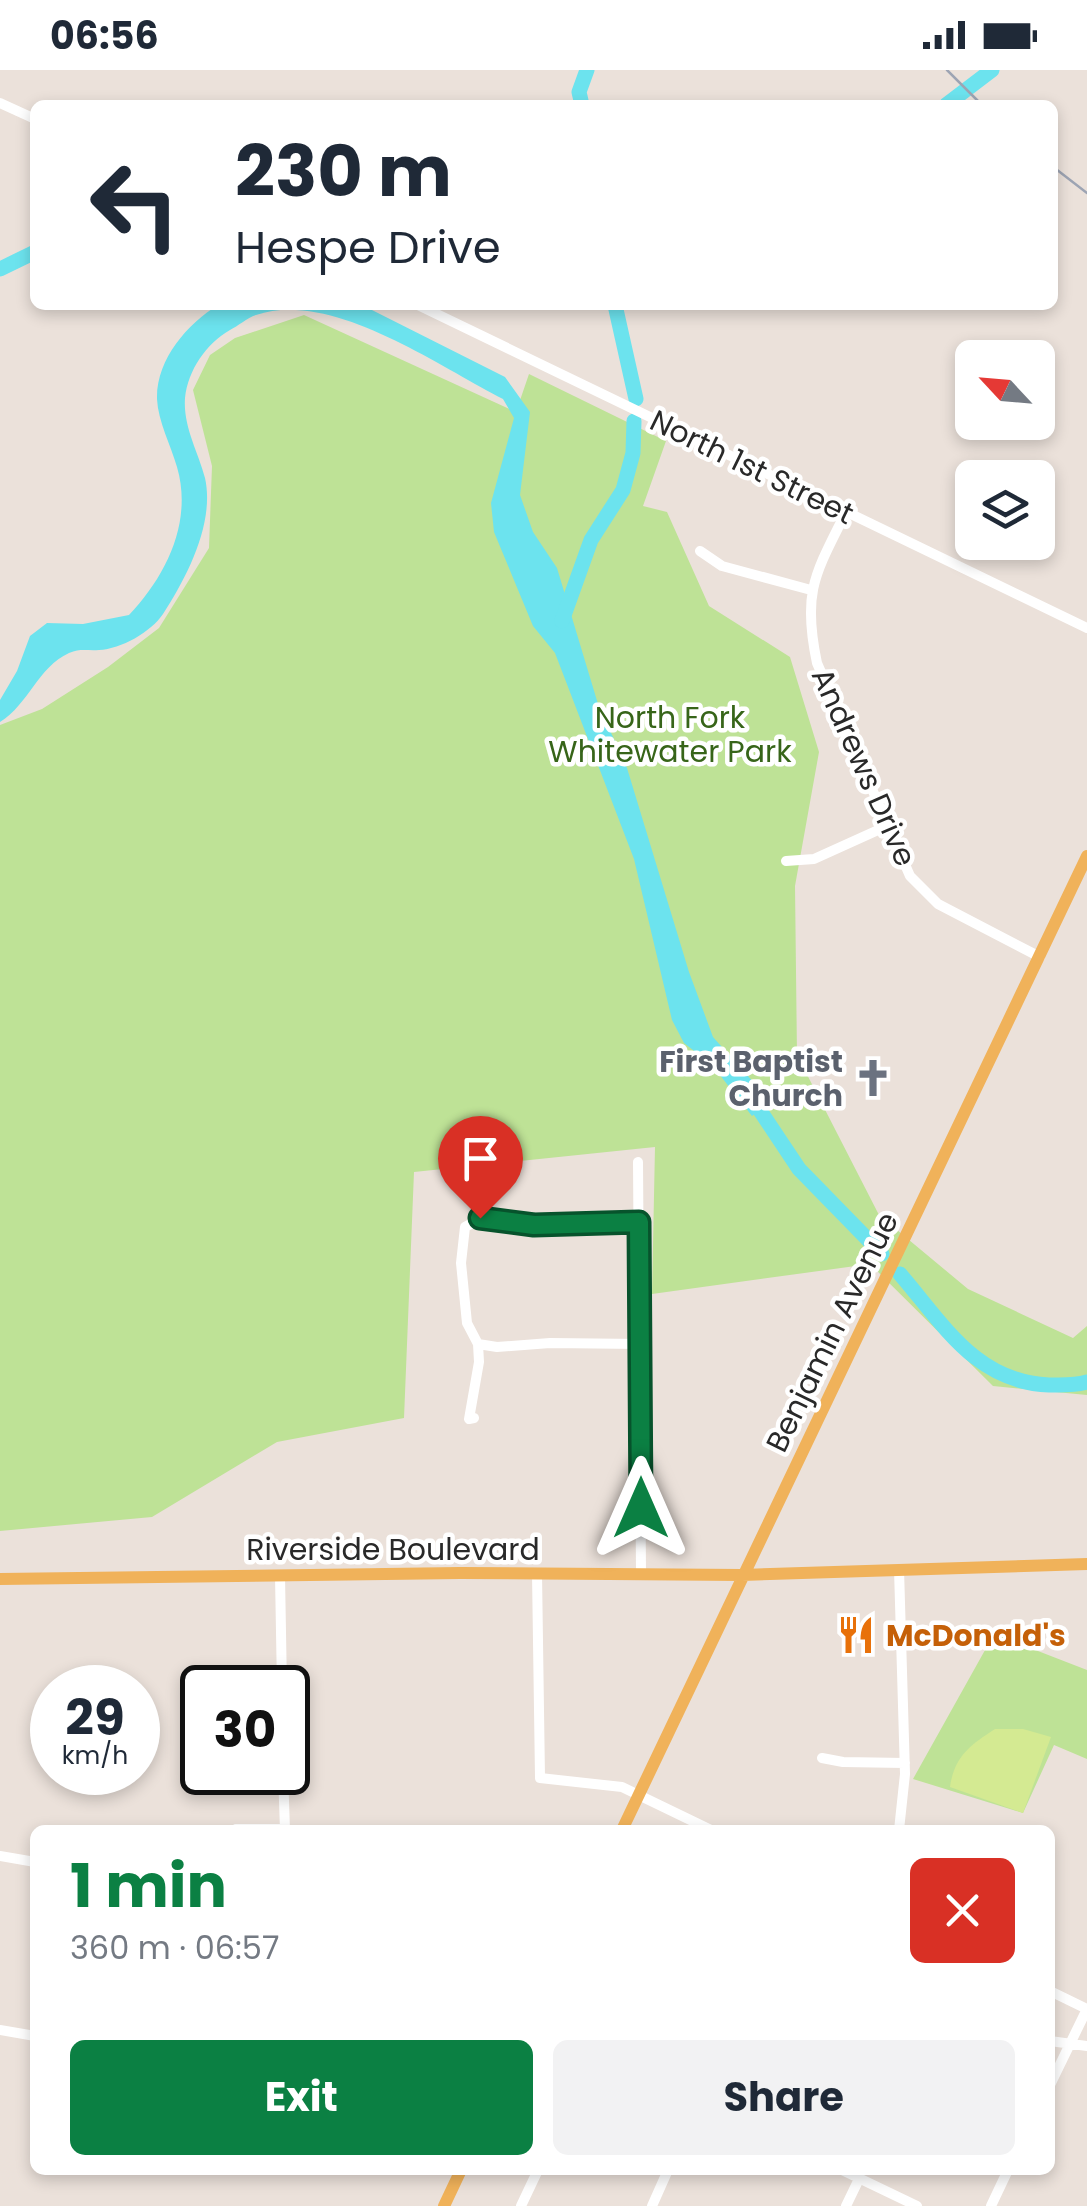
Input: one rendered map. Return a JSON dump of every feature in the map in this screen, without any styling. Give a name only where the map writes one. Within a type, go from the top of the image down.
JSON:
[{"type":"main road","name":"Benjamin Avenue","points":[[624,1825],[1087,856]]},
{"type":"main road","name":"Riverside Boulevard","points":[[0,1580],[537,1573],[742,1575],[1087,1564]]},
{"type":"main road","points":[[444,2206],[459,2175]]},
{"type":"street","points":[[0,102],[30,117]]},
{"type":"street","name":"North 1st Street","points":[[428,310],[1087,628]]},
{"type":"street","name":"Andrews Drive","points":[[846,512],[811,590],[812,640],[817,664],[887,826],[910,876],[938,904],[1040,957]]},
{"type":"street","points":[[700,551],[722,566],[811,590]]},
{"type":"street","points":[[786,861],[814,859],[887,826]]},
{"type":"street","points":[[638,1162],[641,1573]]},
{"type":"street","points":[[474,1418],[469,1419],[479,1362],[478,1344],[466,1323],[460,1264],[461,1242],[468,1224],[480,1218],[534,1225],[639,1222]]},
{"type":"street","points":[[478,1344],[497,1348],[550,1343],[640,1344]]},
{"type":"street","points":[[899,1568],[904,1763],[899,1825]]},
{"type":"street","points":[[537,1573],[540,1778],[622,1788],[701,1825]]},
{"type":"street","points":[[280,1576],[282,1665]]},
{"type":"street","points":[[822,1758],[904,1763]]},
{"type":"street","points":[[283,1795],[284,1825]]},
{"type":"street","points":[[0,1856],[30,1861]]},
{"type":"street","points":[[1055,1994],[1087,2009],[1055,2075]]},
{"type":"street","points":[[0,2030],[30,2035]]},
{"type":"street","points":[[1055,2042],[1087,2046]]},
{"type":"street","points":[[521,2206],[536,2175]]},
{"type":"street","points":[[652,2206],[666,2175]]},
{"type":"street","points":[[851,2175],[917,2206]]},
{"type":"street","points":[[991,2206],[1006,2175]]},
{"type":"street","points":[[846,2206],[859,2179]]},
{"type":"green space","name":"North Fork Whitewater Park","points":[[304,315],[516,412],[529,374],[666,441],[643,506],[667,512],[709,606],[790,657],[819,752],[795,886],[797,1055],[879,1215],[968,1289],[1073,1338],[1087,1326],[1087,1395],[993,1386],[870,1264],[652,1294],[655,1147],[414,1172],[404,1418],[277,1442],[152,1517],[0,1531],[0,725],[42,709],[108,667],[159,628],[209,548],[212,466],[193,390],[210,355],[235,338]]},
{"type":"green space","points":[[994,1634],[1087,1670],[1087,1759],[1054,1745],[1023,1813],[913,1779]]},
{"type":"green space","points":[[995,1729],[1023,1729],[1051,1737],[1023,1813],[950,1787],[955,1768],[965,1753]]},
{"type":"water","points":[[211,310],[285,310],[253,316],[221,336],[194,368],[185,398],[186,419],[205,478],[206,513],[197,549],[181,583],[158,621],[143,633],[117,646],[77,651],[58,659],[19,706],[0,722],[0,700],[17,671],[30,636],[47,623],[83,624],[129,615],[165,566],[179,528],[181,488],[160,416],[158,385],[168,357],[195,322]]},
{"type":"water","points":[[285,310],[372,310],[505,377],[530,412],[520,495],[533,532],[557,568],[598,704],[627,768],[689,972],[713,1037],[764,1094],[766,1105],[752,1116],[712,1065],[684,1043],[672,1020],[634,859],[555,653],[533,626],[494,532],[491,503],[514,418],[503,399],[416,351],[350,321]]},
{"type":"waterway","points":[[581,100],[579,92],[587,70]]},
{"type":"waterway","points":[[953,100],[992,70]]},
{"type":"waterway","points":[[0,269],[30,254]]},
{"type":"waterway","points":[[616,310],[636,399]]},
{"type":"waterway","points":[[562,621],[591,540],[623,490],[633,453],[634,421]]},
{"type":"waterway","points":[[749,1094],[799,1169],[882,1254]]},
{"type":"waterway","points":[[900,1274],[964,1348],[1001,1374],[1049,1385],[1087,1382]]},
{"type":"railway","points":[[947,70],[977,100]]},
{"type":"railway","points":[[1058,171],[1087,193]]},
{"type":"place","name":"First Baptist Church","points":[[873,1078]]},
{"type":"place","name":"McDonald's","points":[[856,1635]]},
{"type":"route","points":[[480,1218],[534,1225],[639,1222],[641,1508]]}]
